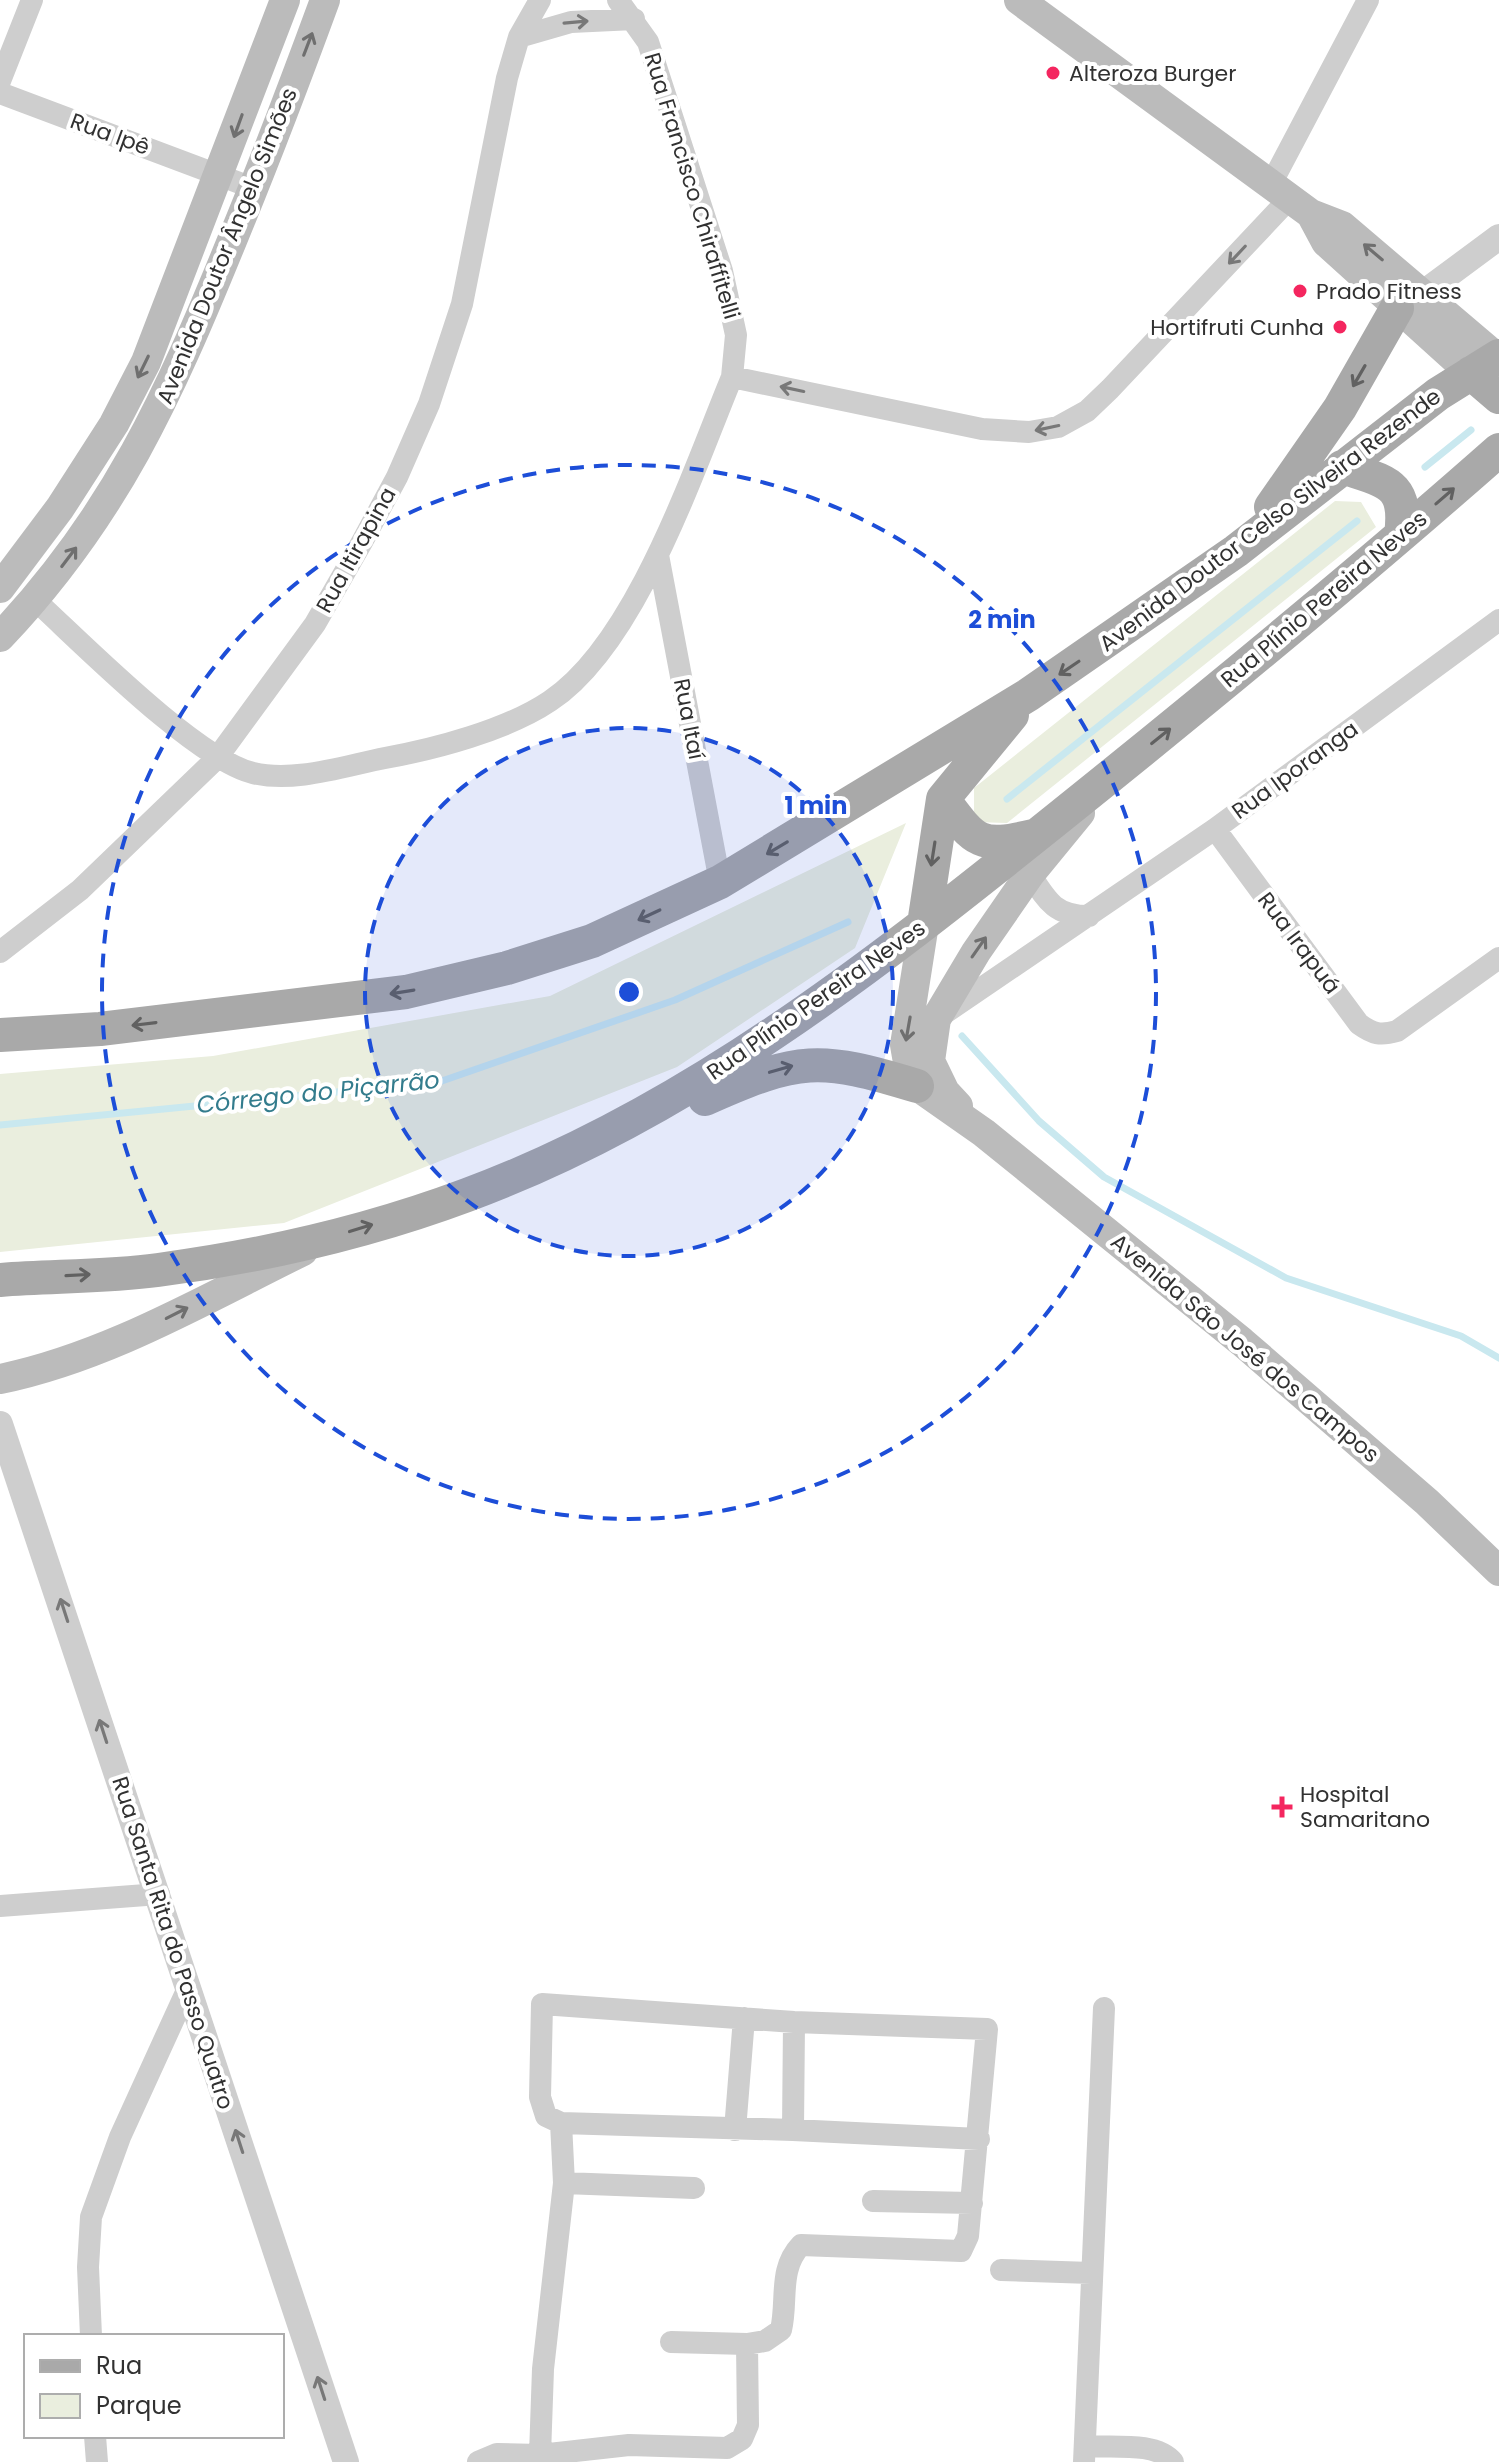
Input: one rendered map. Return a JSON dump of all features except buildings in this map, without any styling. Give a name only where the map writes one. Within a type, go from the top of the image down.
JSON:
[{"type":"main road","name":"Avenida Doutor Ângelo Simões","points":[[0,588],[60,508],[114,424],[146,362],[285,0]]},
{"type":"main road","name":"Avenida Doutor Ângelo Simões","points":[[0,637],[35,600],[96,521],[148,433],[178,372],[325,0]]},
{"type":"main road","points":[[1019,0],[1291,198],[1326,242],[1491,361],[1499,397]]},
{"type":"main road","points":[[1236,551],[1310,454],[1410,301]]},
{"type":"main road","name":"Avenida Doutor Celso Silveira Rezende","points":[[0,1035],[100,1029],[406,992],[507,968],[592,941],[720,882],[1028,695],[1236,551],[1342,467],[1491,361]]},
{"type":"main road","name":"Rua Plínio Pereira Neves","points":[[0,1280],[157,1270],[324,1240],[464,1196],[604,1137],[718,1072],[924,924],[1127,763],[1499,450]]},
{"type":"main road","points":[[1342,467],[1389,484],[1400,497],[1404,511],[1401,535]]},
{"type":"main road","points":[[917,1086],[910,1074],[905,1045],[943,799],[1028,695]]},
{"type":"main road","name":"Avenida São José dos Campos","points":[[984,1133],[945,1092],[935,1074],[930,1046],[936,1019],[962,973],[1030,874],[1065,830],[1127,763]]},
{"type":"main road","points":[[943,799],[969,834],[979,841],[998,845],[1036,835]]},
{"type":"main road","points":[[604,1137],[674,1113],[745,1081],[802,1064],[857,1068],[917,1086]]},
{"type":"main road","name":"Avenida São José dos Campos","points":[[917,1086],[984,1133],[1242,1342],[1427,1502],[1499,1571]]},
{"type":"main road","points":[[0,1379],[47,1369],[149,1326],[324,1240]]},
{"type":"street","points":[[0,81],[32,0]]},
{"type":"street","name":"Rua Itirapina","points":[[0,952],[80,890],[217,758],[315,624],[397,477],[429,404],[462,304],[507,78],[519,37],[540,0]]},
{"type":"street","name":"Rua Francisco Chiraffitelli","points":[[35,600],[123,681],[217,758],[253,773],[294,775],[419,752],[505,723],[550,702],[581,676],[603,649],[658,555],[732,377],[736,335],[722,271],[648,42],[618,0]]},
{"type":"street","points":[[732,377],[982,429],[1029,432],[1058,427],[1087,411],[1291,198],[1368,0]]},
{"type":"street","points":[[519,37],[571,22],[634,19]]},
{"type":"street","name":"Rua Ipê","points":[[0,93],[253,188]]},
{"type":"street","points":[[1410,301],[1499,237]]},
{"type":"street","name":"Rua Itaí","points":[[658,555],[720,882]]},
{"type":"street","name":"Rua Iporanga","points":[[936,1019],[1215,829],[1499,620]]},
{"type":"street","name":"Rua Irapuá","points":[[1215,829],[1359,1024],[1372,1033],[1397,1031],[1499,958]]},
{"type":"street","points":[[1030,874],[1053,908],[1071,916],[1089,916]]},
{"type":"street","name":"Rua Santa Rita do Passo Quatro","points":[[0,1424],[346,2462]]},
{"type":"street","points":[[0,1906],[159,1894]]},
{"type":"street","points":[[91,2334],[88,2267],[91,2217],[120,2137],[188,1988]]},
{"type":"street","points":[[671,2342],[747,2344],[765,2341],[781,2330],[785,2313],[785,2272],[790,2256],[801,2245],[961,2251],[968,2236],[972,2203],[979,2139],[987,2029],[794,2022],[542,2004],[540,2097],[546,2116],[561,2123],[979,2139]]},
{"type":"street","points":[[1104,2008],[1085,2454],[1153,2450],[1165,2453],[1173,2462]]},
{"type":"street","points":[[735,2130],[744,2018]]},
{"type":"street","points":[[793,2130],[794,2022]]},
{"type":"street","points":[[540,2459],[545,2354],[564,2183],[561,2123]]},
{"type":"street","points":[[564,2183],[694,2188]]},
{"type":"street","points":[[873,2201],[972,2203]]},
{"type":"street","points":[[1001,2270],[1091,2273]]},
{"type":"street","points":[[478,2462],[497,2454],[540,2459],[629,2445],[727,2448],[742,2439],[748,2425],[747,2344]]},
{"type":"street","points":[[95,2438],[97,2462]]},
{"type":"green space","points":[[1335,501],[1361,502],[1376,527],[1007,823],[974,822],[974,788]]},
{"type":"green space","points":[[906,823],[855,948],[677,1067],[284,1223],[0,1252],[0,1074],[213,1056],[550,996]]},
{"type":"waterway","points":[[1425,467],[1471,430]]},
{"type":"waterway","points":[[1007,799],[1357,521]]},
{"type":"waterway","name":"Córrego do Piçarrão","points":[[0,1125],[439,1082],[675,1000],[848,922]]},
{"type":"waterway","name":"Córrego do Piçarrão","points":[[962,1036],[1039,1121],[1104,1177],[1286,1278],[1461,1336],[1499,1358]]},
{"type":"place","name":"Alteroza Burger","points":[[1053,73]]},
{"type":"place","name":"Prado Fitness","points":[[1300,291]]},
{"type":"place","name":"Hortifruti Cunha","points":[[1340,327]]},
{"type":"place","name":"Hospital Samaritano","points":[[1282,1807]]}]
